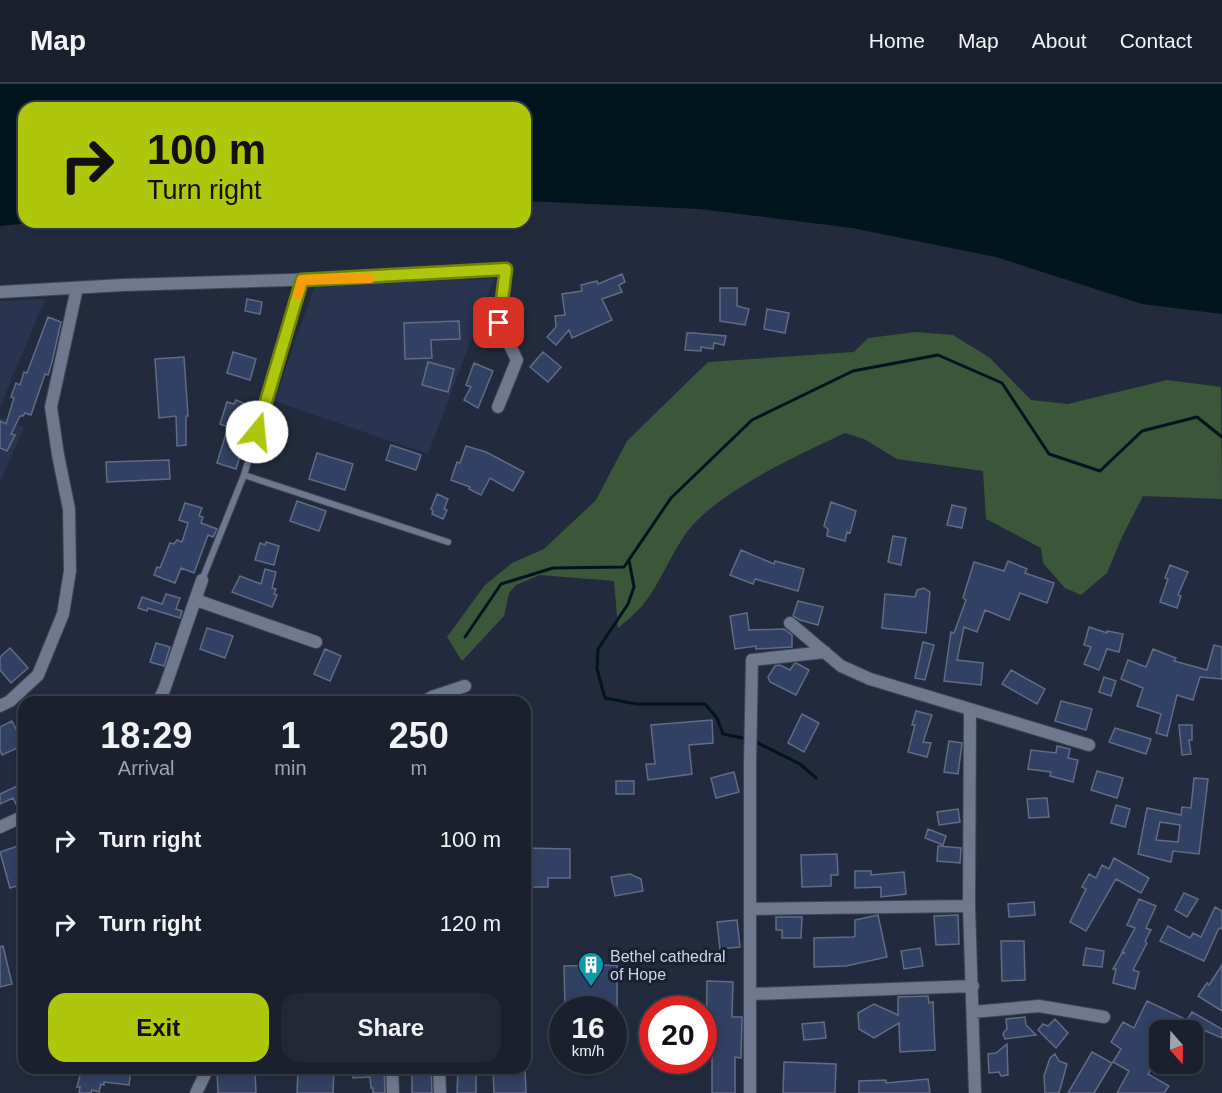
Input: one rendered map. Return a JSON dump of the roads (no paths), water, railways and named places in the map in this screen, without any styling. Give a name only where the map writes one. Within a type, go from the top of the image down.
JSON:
[{"type":"street","points":[[0,292],[506,269],[499,323],[517,360],[498,407]]},
{"type":"street","points":[[0,706],[10,701],[38,675],[63,614],[70,571],[69,509],[51,407],[77,288]]},
{"type":"street","points":[[161,696],[202,580]]},
{"type":"street","points":[[196,600],[316,642]]},
{"type":"street","points":[[790,623],[842,666],[870,679],[1089,745]]},
{"type":"street","points":[[750,1093],[752,660],[825,652]]},
{"type":"street","points":[[435,696],[465,686]]},
{"type":"street","points":[[970,710],[969,906],[975,1093]]},
{"type":"street","points":[[0,826],[18,818]]},
{"type":"street","points":[[750,909],[969,906]]},
{"type":"street","points":[[752,994],[973,986]]},
{"type":"street","points":[[973,1012],[1039,1006],[1104,1017]]},
{"type":"street","points":[[196,1093],[205,1074]]},
{"type":"street","points":[[392,1074],[393,1093]]},
{"type":"street","points":[[439,1074],[440,1093]]},
{"type":"lane","points":[[202,580],[244,475],[302,280]]},
{"type":"lane","points":[[244,475],[448,542]]},
{"type":"waterway","points":[[465,637],[501,584],[553,568],[624,567],[671,498],[752,420],[853,371],[938,355],[1002,383],[1049,454],[1100,471],[1142,431],[1197,417],[1222,437]]},
{"type":"waterway","points":[[629,560],[634,587],[628,604],[598,649],[597,669],[605,698],[636,704],[705,704],[717,718],[723,734],[747,739]]},
{"type":"waterway","points":[[754,741],[800,764],[816,778]]},
{"type":"place","name":"Bethel cathedral of Hope","points":[[591,988]]}]
